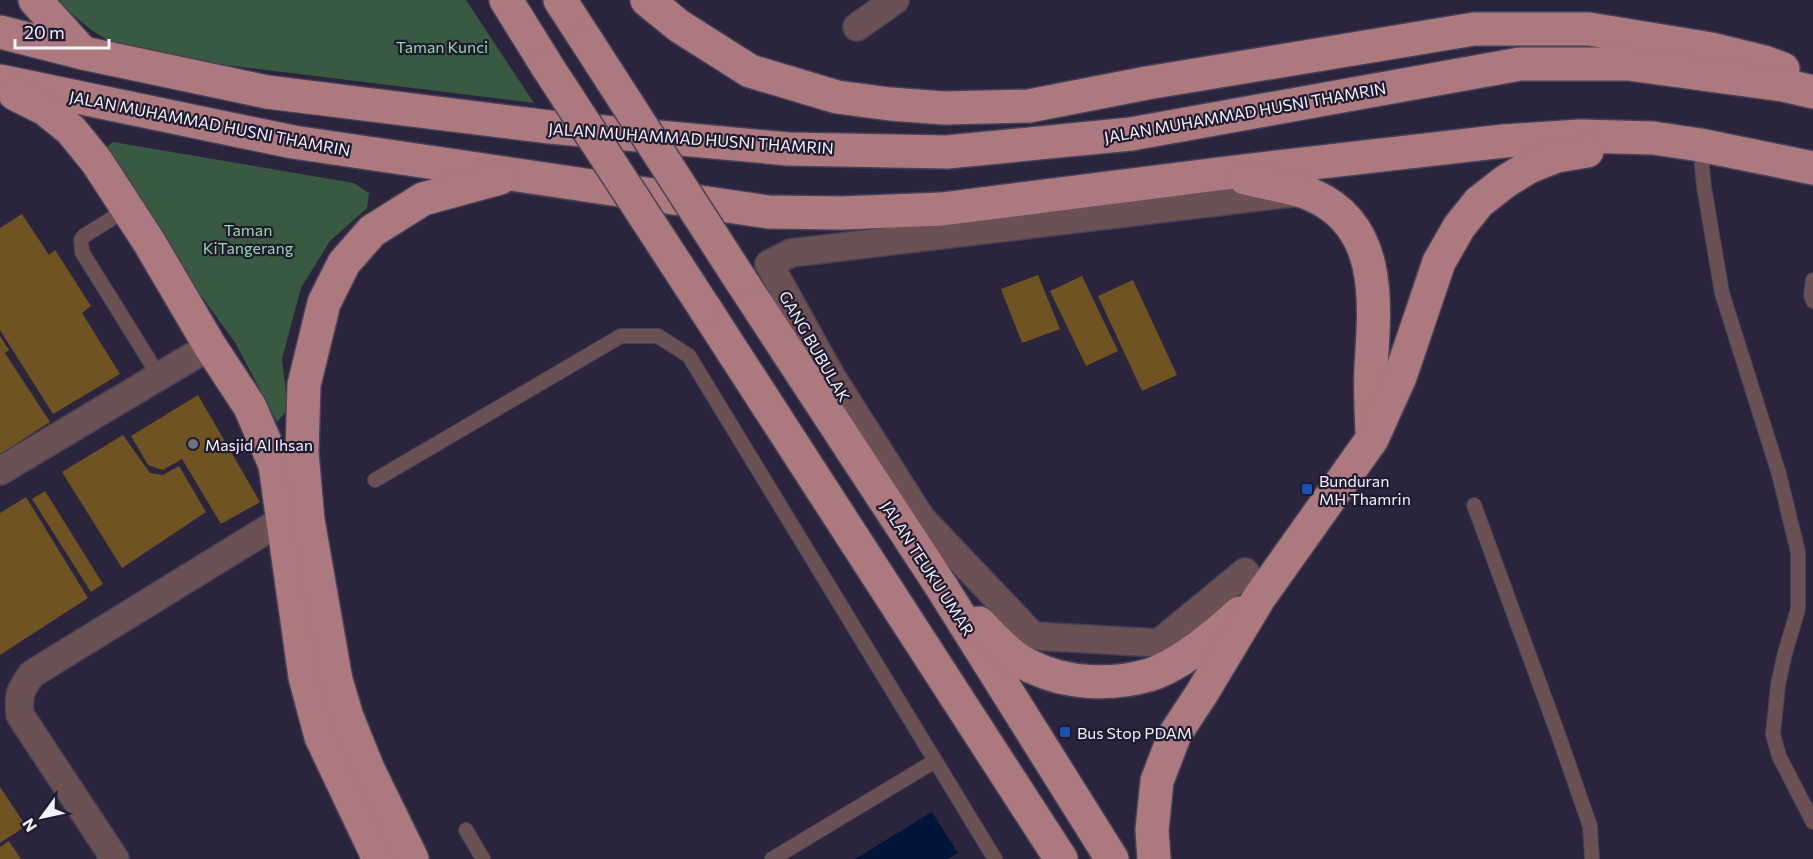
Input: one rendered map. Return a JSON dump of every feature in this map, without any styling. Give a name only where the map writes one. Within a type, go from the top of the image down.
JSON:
[{"type":"main road","points":[[35,0],[83,53]]},
{"type":"main road","points":[[506,0],[1061,859]]},
{"type":"main road","name":"JALAN TEUKU UMAR","points":[[560,0],[941,586],[1112,859]]},
{"type":"main road","points":[[647,0],[679,26],[750,71],[837,97],[944,108],[1029,106],[1326,52],[1474,29],[1589,29],[1668,40],[1764,62],[1813,82]]},
{"type":"main road","name":"JALAN MUHAMMAD HUSNI THAMRIN","points":[[0,32],[83,53],[267,92],[550,127],[799,149],[947,152],[1131,134],[1520,64],[1628,64],[1783,85],[1813,92]]},
{"type":"main road","name":"JALAN MUHAMMAD HUSNI THAMRIN","points":[[0,81],[293,142],[768,212],[842,213],[942,209],[1226,173],[1580,136],[1653,138],[1813,168]]},
{"type":"main road","points":[[0,87],[45,109],[71,130],[97,162],[250,407],[275,465],[305,677],[316,720],[321,737],[345,790],[379,859]]},
{"type":"main road","points":[[1154,859],[1152,830],[1157,781],[1175,734],[1259,598],[1372,439],[1400,377],[1439,262],[1459,227],[1479,202],[1529,167],[1557,156],[1653,138]]},
{"type":"main road","points":[[1226,173],[1311,195],[1340,213],[1360,239],[1371,272],[1374,308],[1370,394],[1372,439]]},
{"type":"main road","points":[[412,859],[368,769],[347,717],[336,680],[308,520],[303,453],[304,385],[324,303],[344,263],[372,231],[423,199],[514,174]]},
{"type":"main road","points":[[941,586],[1009,652],[1031,667],[1063,678],[1101,683],[1149,675],[1168,666],[1218,632],[1259,598]]},
{"type":"street","points":[[857,27],[895,0]]},
{"type":"street","name":"GANG BUBULAK","points":[[1259,598],[1245,572],[1159,643],[1033,636],[921,518],[831,376],[768,264],[791,253],[1300,192]]},
{"type":"street","points":[[0,471],[210,346]]},
{"type":"street","points":[[115,859],[20,715],[18,697],[23,686],[32,674],[284,519]]},
{"type":"lane","points":[[1700,145],[1704,187],[1722,293],[1779,474],[1798,552],[1798,609],[1778,685],[1773,734],[1779,756],[1813,822]]},
{"type":"lane","points":[[127,209],[84,236],[80,246],[159,376]]},
{"type":"lane","points":[[1812,297],[1813,280]]},
{"type":"lane","points":[[375,480],[621,336],[658,336],[689,356],[995,859]]},
{"type":"lane","points":[[1474,505],[1590,826],[1592,859]]},
{"type":"lane","points":[[772,859],[935,761]]},
{"type":"lane","points":[[466,830],[483,859]]},
{"type":"green space","name":"Taman Kunci","points":[[55,0],[466,0],[534,103],[127,53],[90,29]]},
{"type":"green space","name":"Taman KiTangerang","points":[[113,142],[354,183],[369,193],[367,208],[330,241],[301,288],[282,359],[288,409],[277,422],[236,344],[107,165],[102,151]]},
{"type":"water","points":[[932,812],[958,853],[948,859],[855,859]]},
{"type":"building","points":[[22,214],[49,255],[55,250],[91,306],[82,313],[120,374],[53,414],[0,330],[0,228]]},
{"type":"building","points":[[1038,275],[1060,329],[1022,343],[1001,289]]},
{"type":"building","points":[[1082,276],[1118,351],[1086,366],[1050,291]]},
{"type":"building","points":[[1133,280],[1177,375],[1142,391],[1098,296]]},
{"type":"building","points":[[0,336],[9,350],[5,353],[50,422],[0,454]]},
{"type":"building","points":[[198,395],[260,502],[221,524],[182,459],[163,470],[148,465],[131,436]]},
{"type":"building","points":[[123,435],[150,473],[163,475],[179,466],[206,512],[122,568],[62,472]]},
{"type":"building","points":[[45,491],[103,584],[91,592],[32,499]]},
{"type":"building","points":[[26,497],[88,598],[0,655],[0,513]]},
{"type":"building","points":[[0,787],[26,826],[0,843]]},
{"type":"building","points":[[9,841],[21,859],[0,859],[0,847]]},
{"type":"place","name":"Masjid Al Ihsan","points":[[193,444]]},
{"type":"place","name":"Bunduran MH Thamrin","points":[[1307,489]]},
{"type":"place","name":"Bus Stop PDAM","points":[[1065,732]]}]
